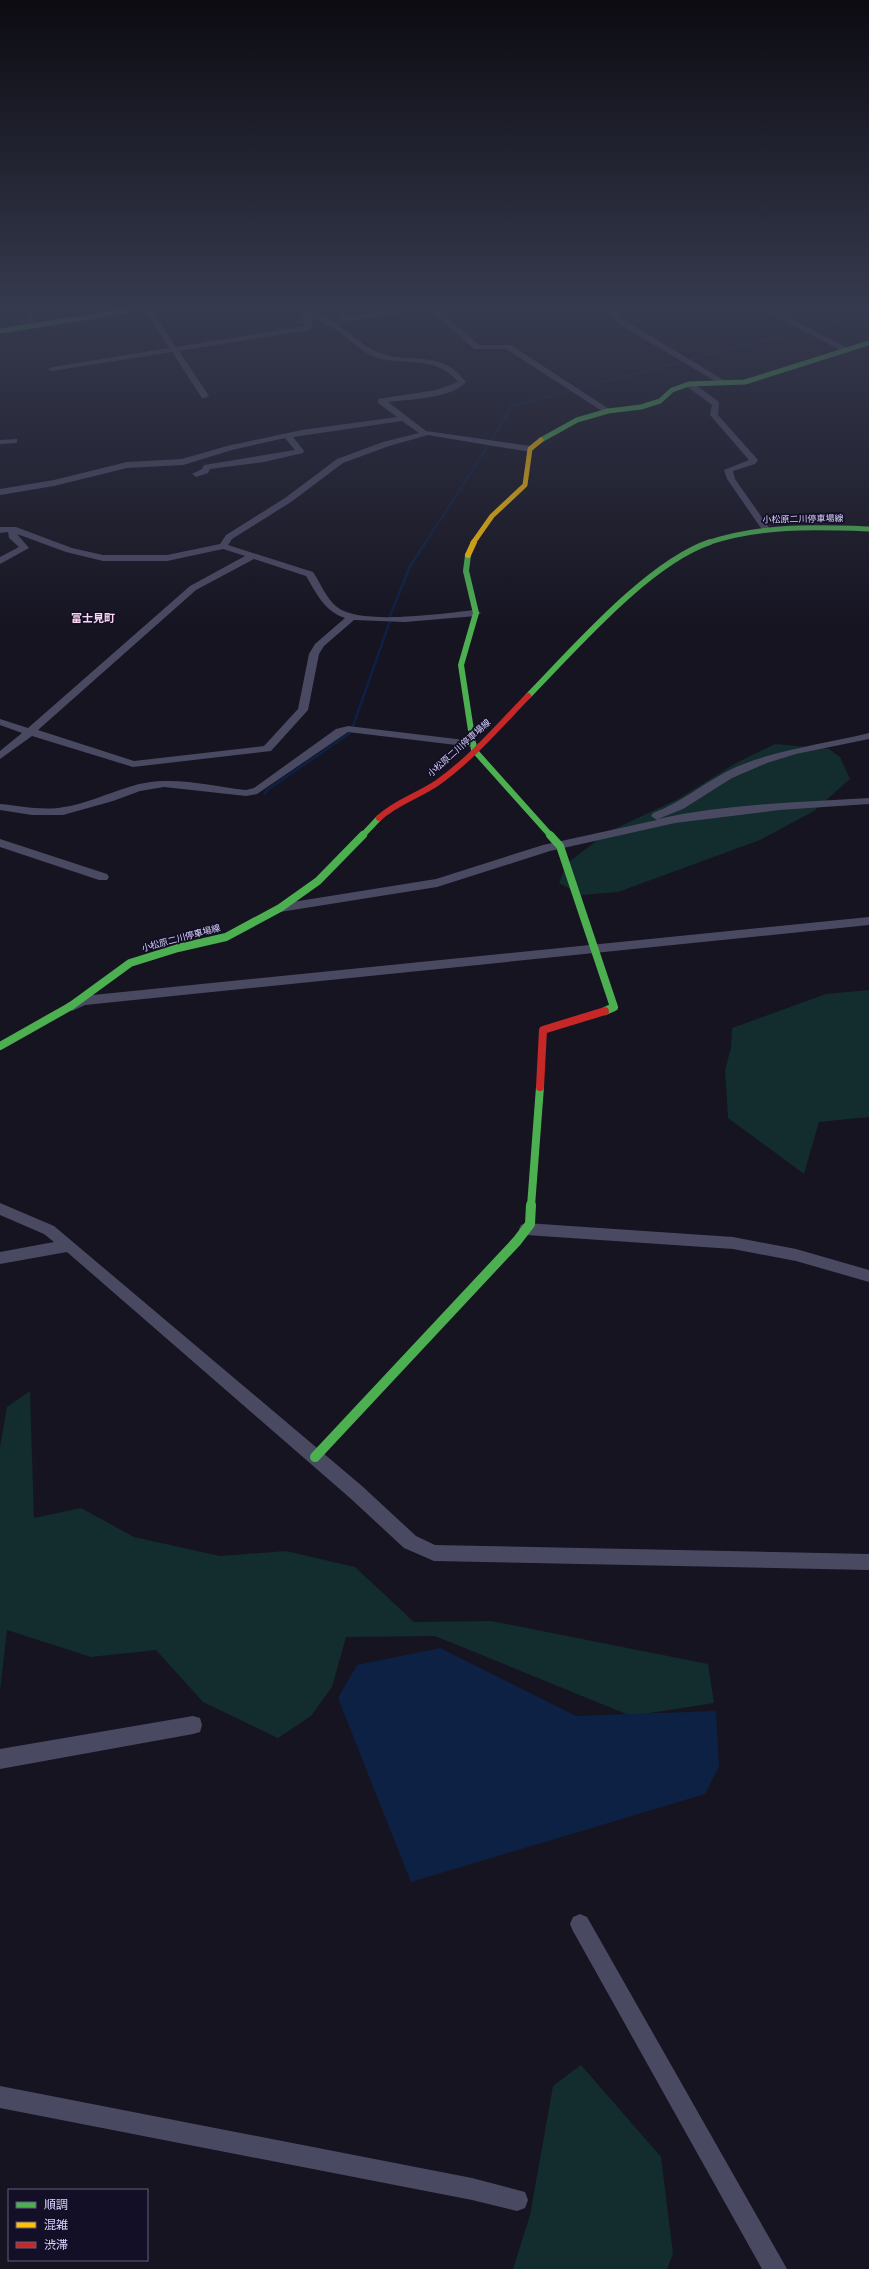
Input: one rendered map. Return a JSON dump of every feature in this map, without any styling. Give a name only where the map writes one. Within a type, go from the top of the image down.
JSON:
[{"type":"street","points":[[315,1457],[517,1241],[526,1229],[532,1216],[543,1030],[587,1018],[614,1007],[595,948],[580,911],[560,846],[473,747],[461,665],[476,613],[466,571],[466,561],[480,529],[491,516],[525,485],[530,449],[535,444],[577,420],[588,417]]},
{"type":"street","points":[[716,417],[754,460],[728,470],[731,479],[766,529]]},
{"type":"street","points":[[0,492],[54,483],[127,465],[183,462],[230,448],[288,436],[404,418],[424,433]]},
{"type":"street","points":[[223,546],[229,537],[288,500],[340,462],[386,444],[424,433],[530,449]]},
{"type":"street","points":[[196,474],[205,471],[207,467],[264,459],[300,451],[288,436]]},
{"type":"street","points":[[0,442],[14,441]]},
{"type":"street","name":"小松原二川停車場線","points":[[0,1046],[71,1006],[102,981],[130,963],[178,948],[226,937],[280,908],[318,881],[388,808],[436,784],[650,577],[714,540],[732,534],[766,529],[869,528]]},
{"type":"street","points":[[0,530],[13,529],[69,550],[103,558],[167,558],[223,546],[310,574],[330,606],[338,613],[351,618],[383,619],[476,613]]},
{"type":"street","points":[[0,561],[24,548],[24,546],[12,536],[13,529]]},
{"type":"street","points":[[0,756],[31,732],[49,713],[193,588],[254,556]]},
{"type":"street","points":[[0,722],[133,764],[267,749],[303,710],[314,654],[320,644],[351,618]]},
{"type":"street","points":[[0,807],[32,811],[63,811],[109,799],[138,788],[164,784],[246,793],[257,791],[340,731],[348,729],[473,747]]},
{"type":"street","points":[[618,832],[632,823],[672,811],[697,797],[716,782],[739,770],[802,749],[869,736]]},
{"type":"street","points":[[280,908],[437,883],[560,846],[675,820],[779,807],[869,801]]},
{"type":"street","points":[[0,843],[103,876]]},
{"type":"street","points":[[71,1006],[83,1002],[595,948],[869,921]]},
{"type":"street","points":[[0,1209],[49,1230],[315,1457],[410,1542],[434,1553],[869,1562]]},
{"type":"street","points":[[526,1229],[733,1243],[796,1256],[869,1276]]},
{"type":"street","points":[[0,1258],[69,1246]]},
{"type":"street","points":[[0,1759],[193,1725]]},
{"type":"street","points":[[580,1924],[775,2269]]},
{"type":"street","points":[[0,2097],[464,2187],[517,2200]]},
{"type":"green space","points":[[775,744],[829,749],[840,757],[850,779],[814,811],[760,840],[618,892],[582,895],[559,883],[566,864],[608,832],[678,799],[736,763]]},
{"type":"green space","points":[[869,990],[869,1117],[819,1122],[804,1174],[728,1118],[725,1070],[731,1048],[732,1028],[826,994]]},
{"type":"green space","points":[[30,1391],[34,1518],[81,1508],[134,1537],[220,1556],[286,1551],[355,1567],[414,1622],[491,1621],[708,1664],[714,1703],[631,1716],[435,1636],[346,1637],[332,1687],[311,1716],[278,1738],[203,1702],[156,1650],[91,1657],[7,1630],[0,1691],[0,1447],[7,1407]]},
{"type":"green space","points":[[581,2065],[661,2157],[673,2254],[667,2269],[513,2269],[530,2215],[553,2086]]},
{"type":"water","points":[[440,1648],[576,1716],[716,1711],[719,1766],[705,1794],[411,1882],[338,1698],[357,1665]]},
{"type":"waterway","points":[[491,441],[505,417]]},
{"type":"waterway","points":[[439,522],[489,444]]},
{"type":"waterway","points":[[425,543],[437,524]]},
{"type":"waterway","points":[[390,616],[410,566],[426,542]]},
{"type":"waterway","points":[[353,726],[390,621]]},
{"type":"waterway","points":[[265,794],[267,790],[350,733]]},
{"type":"traffic: fast","points":[[541,440],[577,420],[588,417]]},
{"type":"traffic: fast","points":[[528,696],[596,626],[623,602],[677,559],[705,543],[733,534],[766,529],[801,527],[869,529]]},
{"type":"traffic: fast","points":[[468,555],[466,571],[476,613],[461,665],[474,750],[560,846],[614,1007],[605,1011]]},
{"type":"traffic: fast","points":[[0,1046],[71,1006],[130,963],[178,948],[226,937],[280,908],[318,881],[379,818]]},
{"type":"traffic: fast","points":[[315,1457],[517,1241],[530,1224],[540,1087]]},
{"type":"traffic: slow","points":[[468,555],[478,534],[492,516],[525,485],[530,449],[541,440]]},
{"type":"traffic: jam","points":[[379,818],[392,807],[430,788],[449,774],[473,753],[528,696]]},
{"type":"traffic: jam","points":[[540,1087],[543,1030],[587,1018],[605,1011]]},
{"type":"district","name":"富士見町","points":[[93,618]]}]
